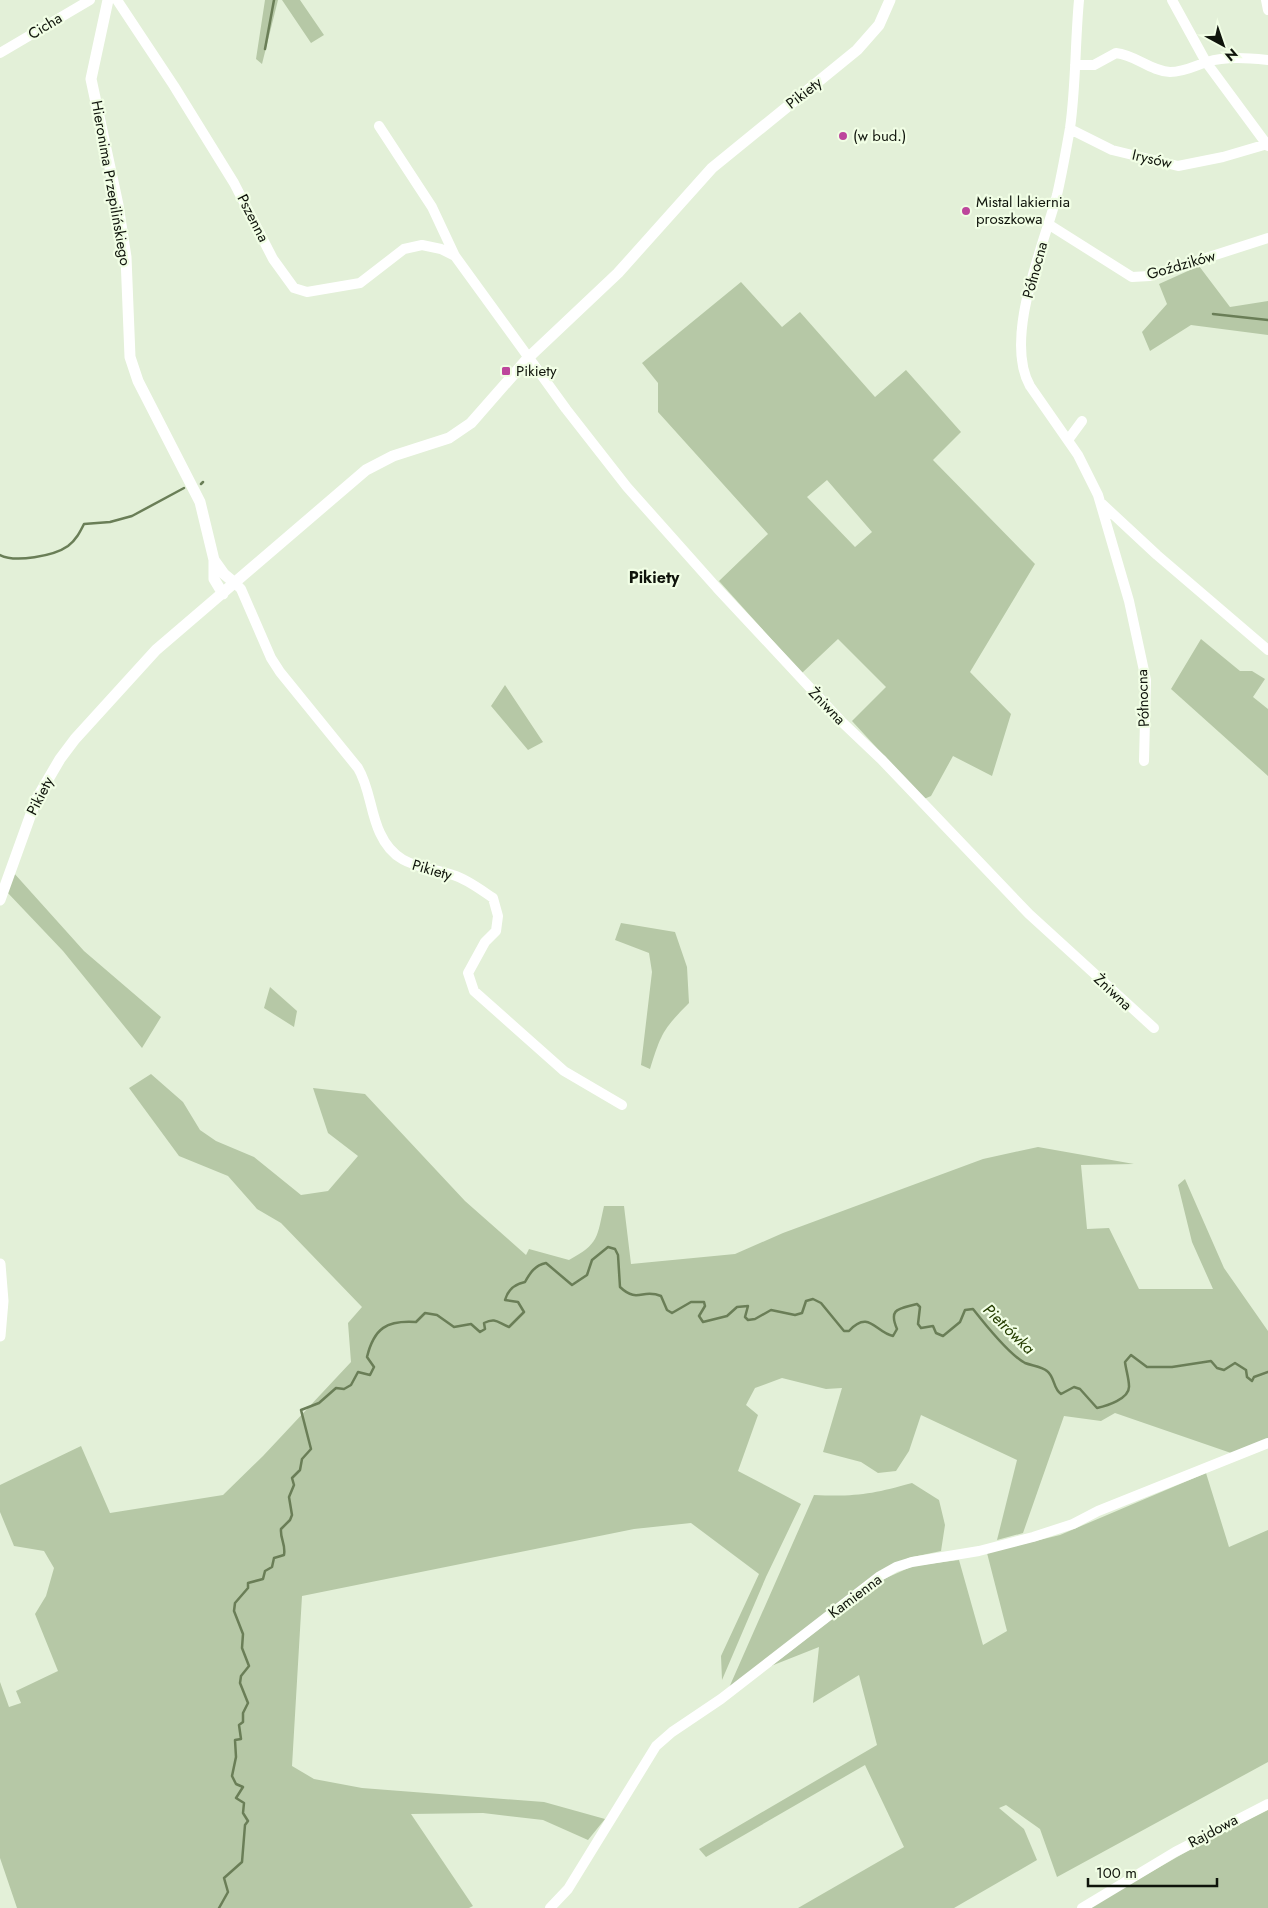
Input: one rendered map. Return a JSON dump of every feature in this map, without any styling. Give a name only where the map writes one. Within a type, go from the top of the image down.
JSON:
[{"type":"street","name":"Cicha","points":[[0,53],[90,0]]},
{"type":"street","name":"Hieronima Przepilińskiego","points":[[108,0],[92,79],[118,205],[126,257],[130,357],[138,381],[200,502],[214,560],[214,579],[223,594]]},
{"type":"street","name":"Pszenna","points":[[117,0],[174,86],[234,184],[273,259],[294,288],[308,292],[360,283],[404,249],[422,245],[441,249],[455,256]]},
{"type":"street","name":"Pikiety","points":[[0,900],[33,808],[60,759],[127,679],[156,650],[236,584],[366,470],[393,456],[449,438],[471,423],[528,358],[611,280],[712,168],[857,50],[879,25],[890,0]]},
{"type":"street","name":"Północna","points":[[1079,0],[1070,129],[1056,196],[1032,277],[1022,323],[1024,376],[1068,440],[1086,470],[1099,501],[1129,600],[1146,680],[1144,761]]},
{"type":"street","points":[[1172,0],[1206,62],[1267,145]]},
{"type":"street","points":[[1266,0],[1268,10]]},
{"type":"street","points":[[1075,65],[1094,65],[1116,53],[1162,71],[1189,71],[1206,62],[1243,58],[1268,60]]},
{"type":"street","points":[[379,126],[432,207],[455,256],[528,358]]},
{"type":"street","name":"Irysów","points":[[1070,129],[1112,150],[1178,166],[1223,157],[1267,145]]},
{"type":"street","name":"Goździków","points":[[1048,224],[1132,277],[1150,276],[1268,238]]},
{"type":"street","name":"Żniwna","points":[[528,358],[627,487],[800,677],[1029,914],[1154,1028]]},
{"type":"street","points":[[1068,440],[1082,421]]},
{"type":"street","points":[[1099,501],[1158,556],[1268,650]]},
{"type":"street","points":[[214,560],[224,574],[236,584]]},
{"type":"street","name":"Pikiety","points":[[236,584],[241,589],[271,658],[280,672],[366,780],[380,833],[390,849],[402,860],[415,867],[454,875],[493,898],[498,916],[496,931],[485,942],[468,973],[474,991],[564,1071],[622,1105]]},
{"type":"street","points":[[0,1264],[3,1301],[0,1336]]},
{"type":"street","name":"Kamienna","points":[[550,1908],[568,1888],[656,1746],[672,1732],[721,1700],[880,1576],[912,1562],[978,1551],[1057,1529],[1268,1443]]},
{"type":"street","name":"Rajdowa","points":[[1082,1908],[1211,1831],[1268,1804]]},
{"type":"green space","points":[[265,0],[278,0],[262,64],[256,59]]},
{"type":"green space","points":[[282,0],[300,0],[324,35],[311,43]]},
{"type":"green space","points":[[1199,266],[1230,307],[1268,301],[1268,335],[1191,325],[1150,351],[1142,332],[1167,304],[1159,284]]},
{"type":"green space","points":[[741,282],[782,327],[800,312],[875,397],[906,370],[961,432],[933,460],[1035,564],[970,672],[1011,714],[992,776],[953,756],[931,796],[924,799],[852,721],[886,687],[838,639],[802,673],[719,581],[768,534],[658,412],[658,383],[642,363]],"holes":[[[827,480],[872,532],[855,547],[807,497]]]},
{"type":"green space","points":[[1201,639],[1240,671],[1252,671],[1265,679],[1253,697],[1268,709],[1268,776],[1171,689]]},
{"type":"green space","points":[[505,685],[543,742],[528,750],[491,706]]},
{"type":"green space","points":[[13,872],[84,951],[161,1017],[142,1048],[63,951],[6,891]]},
{"type":"green space","points":[[621,923],[675,932],[687,967],[689,1003],[668,1026],[657,1048],[650,1069],[641,1065],[652,972],[649,953],[615,940]]},
{"type":"green space","points":[[270,987],[297,1011],[294,1027],[264,1008]]},
{"type":"green space","points":[[151,1074],[183,1102],[200,1130],[216,1141],[254,1157],[301,1195],[328,1191],[358,1156],[328,1133],[313,1088],[365,1094],[465,1201],[526,1255],[529,1249],[569,1260],[586,1249],[595,1239],[604,1206],[624,1206],[631,1264],[735,1254],[783,1233],[983,1159],[1038,1147],[1134,1164],[1081,1165],[1087,1229],[1109,1228],[1139,1289],[1213,1289],[1192,1242],[1178,1185],[1185,1179],[1224,1268],[1268,1331],[1268,1439],[1231,1453],[1115,1413],[1101,1421],[1064,1416],[1023,1533],[997,1540],[1017,1460],[921,1415],[909,1451],[896,1471],[878,1473],[861,1462],[823,1452],[842,1388],[826,1389],[782,1378],[755,1388],[746,1405],[758,1415],[738,1471],[801,1504],[766,1577],[722,1680],[721,1656],[759,1574],[691,1523],[634,1529],[302,1596],[292,1766],[314,1779],[362,1788],[544,1802],[605,1819],[588,1840],[543,1820],[483,1813],[411,1814],[473,1906],[469,1908],[17,1908],[0,1858],[0,1682],[9,1707],[21,1703],[16,1691],[58,1671],[35,1614],[46,1596],[54,1568],[44,1551],[14,1546],[0,1512],[0,1485],[81,1446],[110,1513],[223,1495],[263,1456],[351,1362],[348,1323],[362,1307],[281,1223],[257,1209],[228,1176],[179,1156],[129,1088]]},
{"type":"green space","points":[[1206,1473],[1229,1547],[1268,1530],[1268,1762],[1057,1877],[1040,1829],[1006,1805],[999,1808],[1024,1829],[1037,1860],[954,1908],[798,1908],[904,1847],[865,1765],[706,1857],[699,1849],[877,1745],[859,1675],[813,1703],[819,1647],[771,1666],[884,1579],[913,1566],[959,1560],[983,1645],[1007,1631],[987,1553],[1060,1535]]},
{"type":"green space","points":[[912,1483],[939,1500],[945,1525],[941,1551],[908,1558],[728,1690],[814,1495],[841,1496],[864,1494]]},
{"type":"green space","points":[[1268,1810],[1268,1908],[1088,1908],[1200,1844]]},
{"type":"waterway","points":[[265,49],[274,0]]},
{"type":"waterway","points":[[1213,314],[1268,320]]},
{"type":"waterway","points":[[0,555],[24,558],[54,553],[71,544],[84,524],[110,522],[132,516],[184,488]]},
{"type":"waterway","name":"Pietrówka","points":[[219,1908],[228,1892],[224,1878],[242,1862],[245,1825],[248,1821],[243,1813],[244,1803],[236,1798],[243,1787],[236,1784],[232,1776],[236,1757],[235,1740],[241,1739],[239,1725],[243,1722],[243,1713],[248,1703],[240,1683],[241,1676],[249,1666],[242,1648],[243,1634],[234,1611],[235,1603],[248,1588],[248,1583],[263,1579],[265,1571],[272,1567],[274,1558],[284,1555],[281,1529],[290,1520],[292,1515],[289,1497],[294,1485],[292,1478],[300,1470],[302,1459],[311,1449],[301,1410],[319,1403],[336,1388],[344,1389],[351,1385],[358,1372],[370,1375],[374,1367],[367,1357],[374,1339],[383,1328],[397,1323],[416,1322],[425,1313],[437,1315],[454,1327],[471,1324],[480,1332],[485,1329],[484,1323],[491,1321],[497,1321],[509,1327],[524,1312],[518,1302],[505,1300],[506,1296],[512,1288],[525,1282],[536,1268],[546,1263],[572,1285],[587,1275],[592,1260],[608,1247],[615,1249],[618,1255],[620,1287],[626,1292],[636,1295],[655,1294],[661,1296],[667,1310],[672,1313],[691,1302],[704,1302],[705,1306],[699,1316],[703,1322],[727,1316],[737,1307],[748,1306],[745,1317],[748,1320],[755,1319],[771,1310],[795,1315],[802,1313],[806,1301],[813,1299],[821,1303],[844,1331],[849,1331],[856,1325],[867,1322],[893,1336],[897,1329],[894,1317],[897,1310],[917,1304],[920,1307],[918,1324],[921,1328],[933,1326],[936,1333],[943,1336],[960,1322],[965,1310],[973,1309],[1019,1359],[1025,1363],[1045,1369],[1050,1374],[1058,1392],[1061,1394],[1074,1387],[1080,1389],[1097,1408],[1106,1406],[1126,1395],[1129,1380],[1125,1362],[1131,1355],[1147,1367],[1172,1367],[1211,1361],[1217,1368],[1224,1370],[1235,1363],[1246,1370],[1247,1377],[1252,1381],[1254,1377],[1268,1372]]},
{"type":"place","name":"(w bud.)","points":[[843,136]]},
{"type":"place","name":"Mistal lakiernia proszkowa","points":[[966,211]]},
{"type":"place","name":"Pikiety","points":[[506,371]]},
{"type":"district","name":"Pikiety","points":[[654,577]]}]
